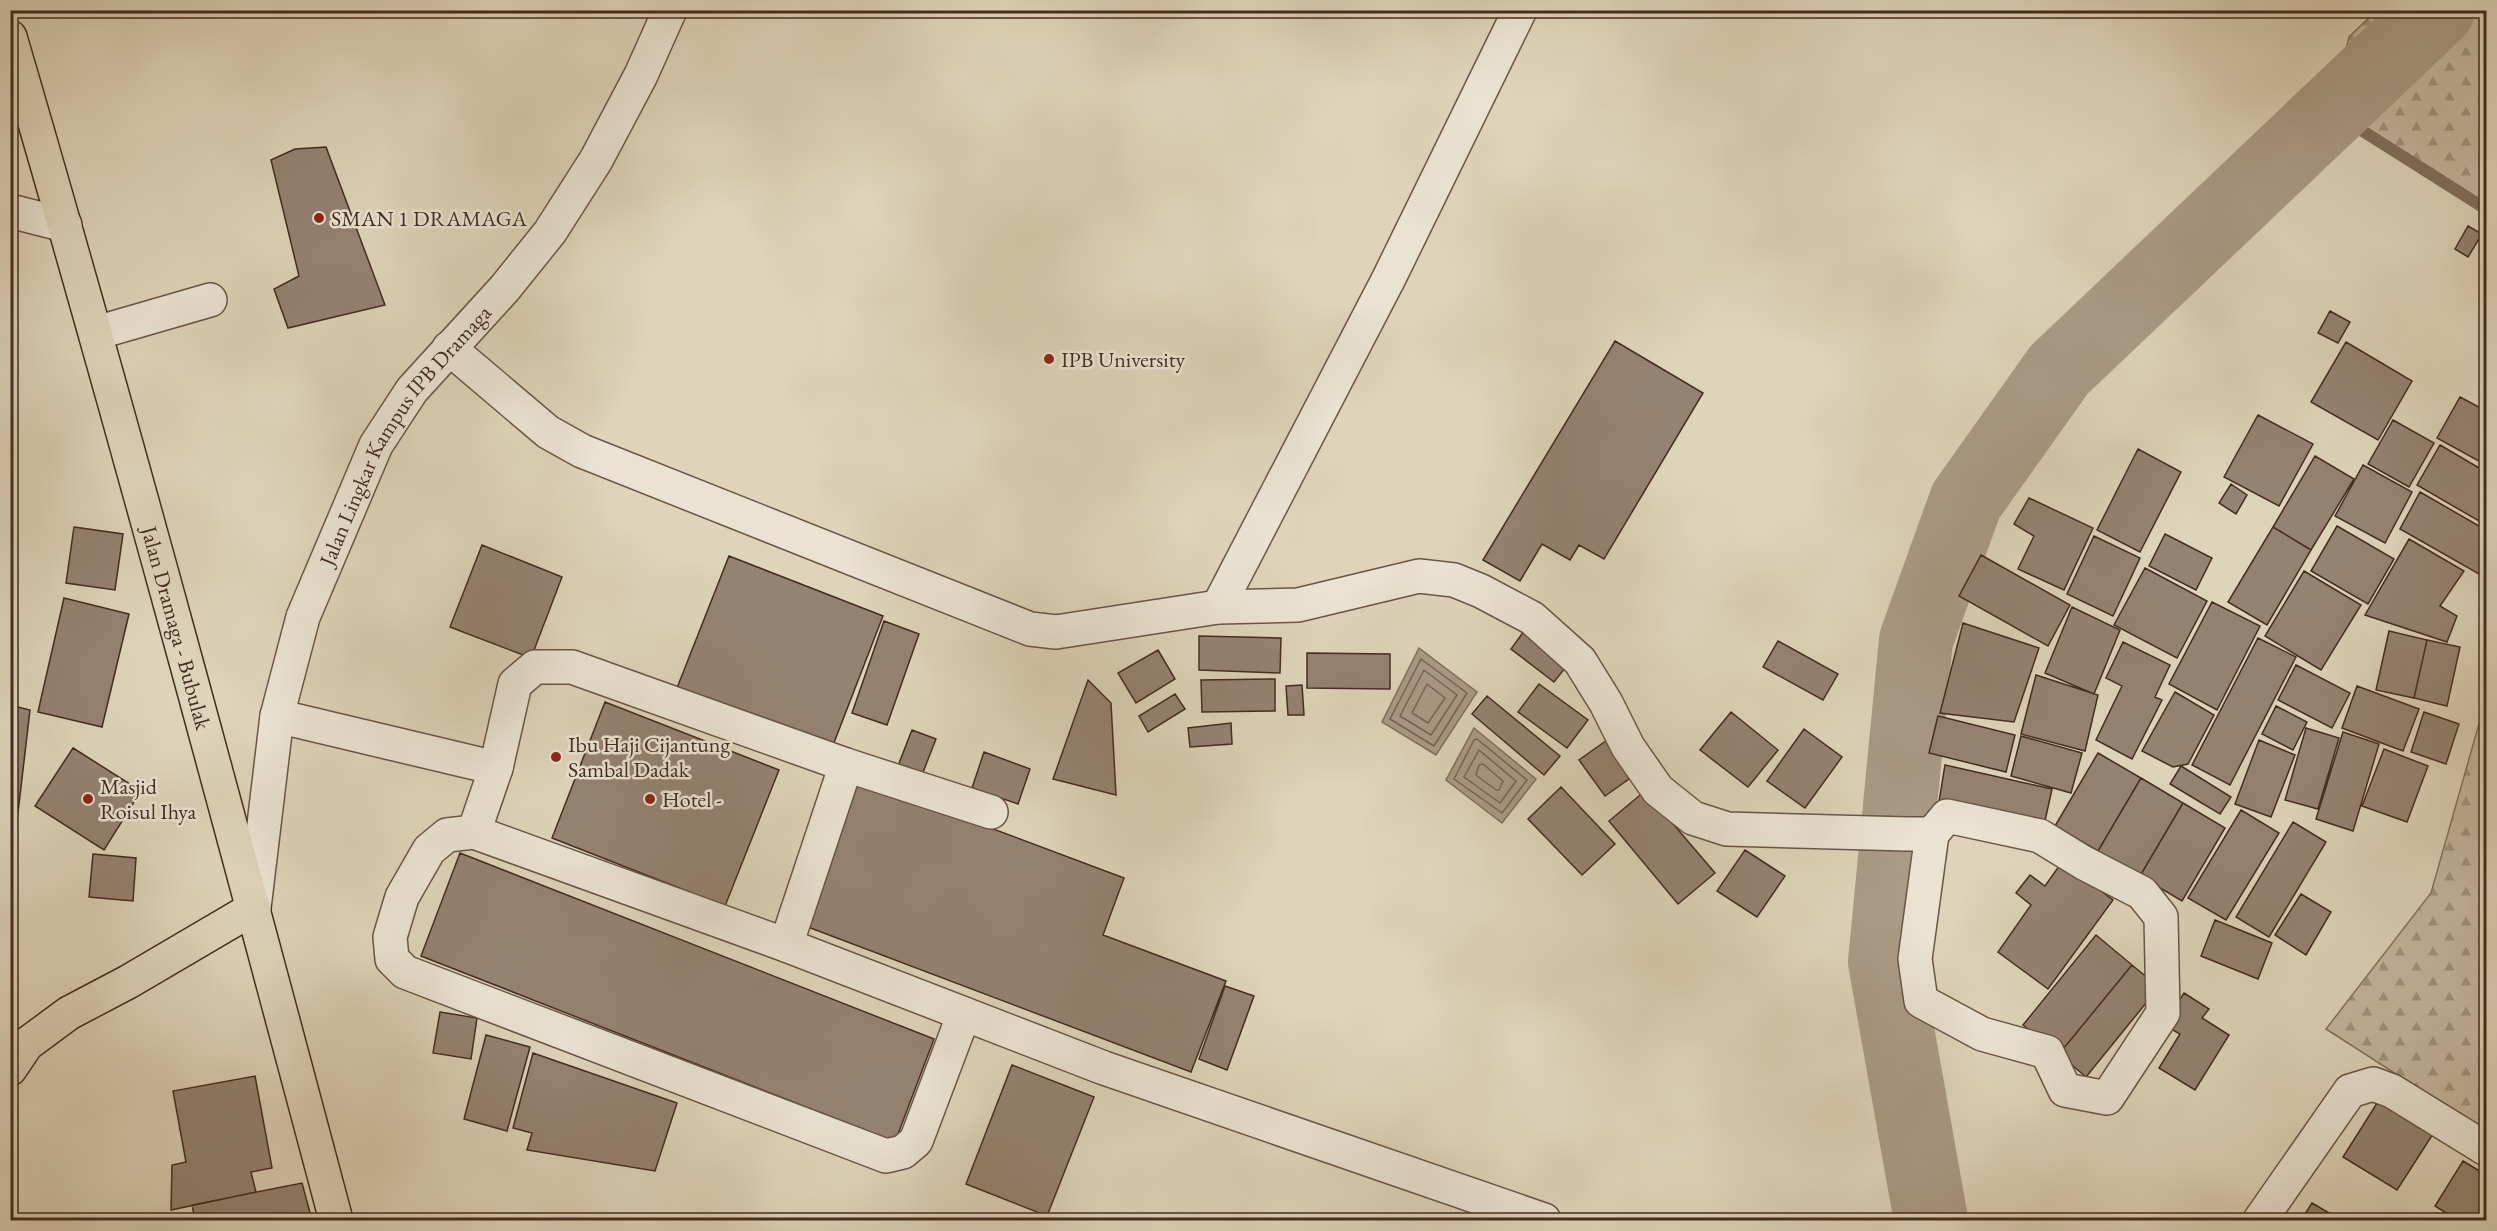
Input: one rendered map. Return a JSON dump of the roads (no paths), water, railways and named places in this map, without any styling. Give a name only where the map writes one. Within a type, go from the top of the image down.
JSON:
[{"type":"main road","name":"Jalan Dramaga - Bubulak","points":[[10,37],[96,333],[254,908],[336,1221]]},
{"type":"main road","points":[[10,1069],[27,1044],[69,1013],[128,982],[254,908]]},
{"type":"street","name":"Jalan Lingkar Kampus IPB Dramaga","points":[[254,908],[277,716],[303,617],[376,445],[412,390],[505,288],[550,232],[596,160],[641,75],[670,10]]},
{"type":"street","points":[[1218,607],[1389,278],[1520,10]]},
{"type":"street","points":[[10,211],[65,225]]},
{"type":"street","points":[[96,333],[210,300]]},
{"type":"street","points":[[448,348],[548,432],[582,451],[1030,629],[1056,632],[1218,607],[1298,605],[1419,576],[1454,580],[1481,591],[1532,618],[1580,660],[1606,703],[1628,747],[1658,790],[1693,818],[1727,829],[1920,834],[1947,816],[2040,836],[2084,863],[2142,893],[2161,917],[2163,1013],[2107,1098],[2065,1090],[2047,1052],[1982,1034],[1921,1001],[1915,959],[1920,834]]},
{"type":"street","points":[[474,832],[496,768],[515,684],[535,667],[572,667],[846,765],[990,812]]},
{"type":"street","points":[[277,716],[496,768]]},
{"type":"street","points":[[786,945],[846,765]]},
{"type":"street","points":[[964,1014],[916,1141],[903,1152],[886,1156],[405,972],[392,959],[390,937],[402,897],[429,850],[447,835],[474,832],[786,945],[1104,1068],[1544,1221]]},
{"type":"street","points":[[2260,1221],[2350,1091],[2358,1088],[2373,1084],[2392,1091],[2487,1149]]},
{"type":"water","points":[[1419,648],[1477,692],[1436,755],[1382,722]]},
{"type":"water","points":[[1474,728],[1536,779],[1502,823],[1446,780]]},
{"type":"waterway","points":[[1931,1220],[1885,962],[1916,640],[1966,501],[2059,370],[2438,10]]},
{"type":"waterway","points":[[2331,111],[2486,209]]},
{"type":"place","name":"SMAN 1 DRAMAGA","points":[[319,218]]},
{"type":"place","name":"IPB University","points":[[1049,359]]},
{"type":"place","name":"Ibu Haji Cijantung Sambal Dadak","points":[[556,757]]},
{"type":"place","name":"Masjid Roisul Ihya","points":[[88,799]]},
{"type":"place","name":"Hotel -","points":[[650,799]]}]
